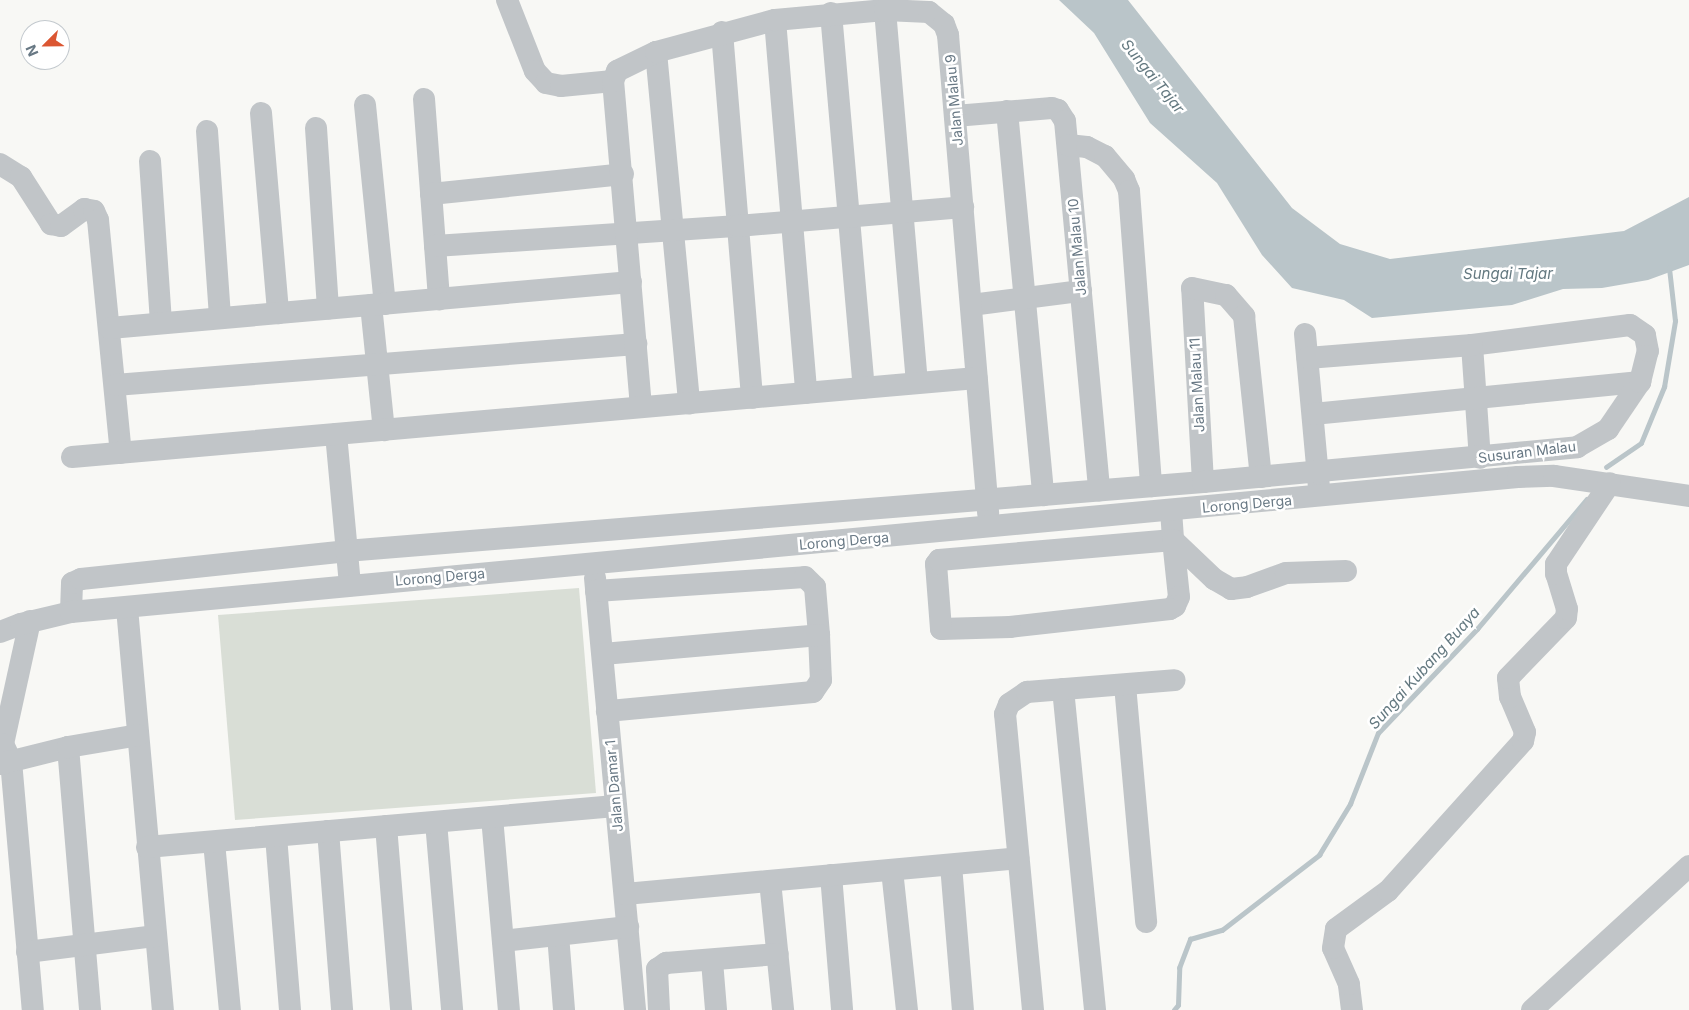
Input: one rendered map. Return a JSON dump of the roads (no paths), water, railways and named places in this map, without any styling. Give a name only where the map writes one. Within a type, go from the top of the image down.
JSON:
[{"type":"street","points":[[507,0],[535,71],[546,83],[561,86],[613,81],[623,174],[641,407]]},
{"type":"street","name":"Jalan Malau 9","points":[[613,81],[617,71],[656,52],[722,32],[775,20],[831,13],[919,9],[936,16],[944,24],[948,35],[989,528]]},
{"type":"street","points":[[885,10],[917,383]]},
{"type":"street","points":[[831,13],[864,388]]},
{"type":"street","points":[[775,20],[806,393]]},
{"type":"street","points":[[722,32],[752,398]]},
{"type":"street","points":[[656,52],[689,403]]},
{"type":"street","points":[[424,99],[439,299]]},
{"type":"street","points":[[365,105],[378,304],[377,363],[384,430]]},
{"type":"street","name":"Jalan Malau 10","points":[[955,116],[1052,108],[1058,110],[1065,121],[1099,490]]},
{"type":"street","points":[[1007,111],[1043,495]]},
{"type":"street","points":[[261,113],[278,313]]},
{"type":"street","points":[[316,128],[328,309]]},
{"type":"street","points":[[207,131],[220,318]]},
{"type":"street","points":[[1068,146],[1088,147],[1105,156],[1124,179],[1129,191],[1151,486]]},
{"type":"street","points":[[150,161],[161,323]]},
{"type":"street","points":[[0,164],[21,177],[51,224],[61,226],[84,209],[94,211],[98,220],[121,453]]},
{"type":"street","points":[[431,194],[623,174]]},
{"type":"street","points":[[435,246],[738,226],[849,215],[963,207]]},
{"type":"street","points":[[110,328],[631,282]]},
{"type":"street","name":"Jalan Malau 11","points":[[1203,482],[1192,288],[1226,295],[1244,316],[1261,477]]},
{"type":"street","points":[[971,305],[1081,291]]},
{"type":"street","name":"Susuran Malau","points":[[71,612],[72,583],[81,579],[346,551],[987,500],[1480,458],[1588,443],[1608,428],[1640,382],[1648,343],[1638,328],[1630,324],[1472,345]]},
{"type":"street","points":[[1305,334],[1320,498]]},
{"type":"street","points":[[115,385],[636,344]]},
{"type":"street","points":[[1308,358],[1472,345],[1480,458]]},
{"type":"street","points":[[72,457],[977,378]]},
{"type":"street","points":[[1313,414],[1640,382]]},
{"type":"street","points":[[336,434],[350,585]]},
{"type":"street","name":"Lorong Derga","points":[[0,632],[30,621],[71,612],[594,562],[1320,498],[1518,477],[1554,476],[1610,482],[1689,496]]},
{"type":"street","points":[[1352,1010],[1349,984],[1333,948],[1336,929],[1388,891],[1523,740],[1525,732],[1508,689],[1508,678],[1566,618],[1567,609],[1556,574],[1556,564],[1610,482]]},
{"type":"street","points":[[1171,510],[1173,540],[1179,597],[1170,608],[1010,627],[944,631],[940,626],[936,564],[939,560],[1173,540],[1214,579],[1231,589],[1248,587],[1286,573],[1346,571]]},
{"type":"street","name":"Jalan Damar 1","points":[[594,562],[635,1010]]},
{"type":"street","points":[[596,591],[805,577],[815,587],[820,635],[821,680],[813,692],[607,710]]},
{"type":"street","points":[[127,608],[163,1010]]},
{"type":"street","points":[[30,621],[6,691],[3,735],[10,881],[27,952],[32,1010]]},
{"type":"street","points":[[603,654],[820,635]]},
{"type":"street","points":[[1033,1010],[1005,714],[1016,697],[1027,692],[1175,680]]},
{"type":"street","points":[[1125,685],[1146,922]]},
{"type":"street","points":[[1063,689],[1095,1010]]},
{"type":"street","points":[[5,762],[68,747],[138,734]]},
{"type":"street","points":[[68,747],[90,1010]]},
{"type":"street","points":[[147,847],[615,806]]},
{"type":"street","points":[[492,817],[509,1010]]},
{"type":"street","points":[[436,822],[452,1010]]},
{"type":"street","points":[[386,826],[401,1010]]},
{"type":"street","points":[[328,831],[342,1010]]},
{"type":"street","points":[[276,836],[290,1010]]},
{"type":"street","points":[[214,842],[230,1010]]},
{"type":"street","points":[[625,894],[1018,858]]},
{"type":"street","points":[[951,864],[964,1010]]},
{"type":"street","points":[[1532,1010],[1689,866]]},
{"type":"street","points":[[892,870],[907,1010]]},
{"type":"street","points":[[831,875],[842,1010]]},
{"type":"street","points":[[770,881],[783,1010]]},
{"type":"street","points":[[503,941],[628,927]]},
{"type":"street","points":[[558,934],[564,1010]]},
{"type":"street","points":[[27,952],[156,936]]},
{"type":"street","points":[[659,1010],[657,970],[666,963],[712,961],[778,954]]},
{"type":"street","points":[[712,961],[716,1010]]},
{"type":"water","name":"Sungai Tajar","points":[[1059,0],[1128,0],[1292,208],[1340,244],[1390,259],[1624,231],[1689,197],[1689,265],[1648,280],[1602,288],[1563,289],[1512,305],[1372,318],[1344,300],[1292,288],[1262,255],[1217,183],[1150,123],[1094,33]]},
{"type":"waterway","name":"Sungai Kubang Buaya","points":[[1606,467],[1641,443],[1664,387],[1675,321],[1669,268]]},
{"type":"waterway","name":"Sungai Kubang Buaya","points":[[1174,1010],[1178,1005],[1179,968],[1190,939],[1222,930],[1319,855],[1350,804],[1378,733],[1477,629],[1587,499]]}]
